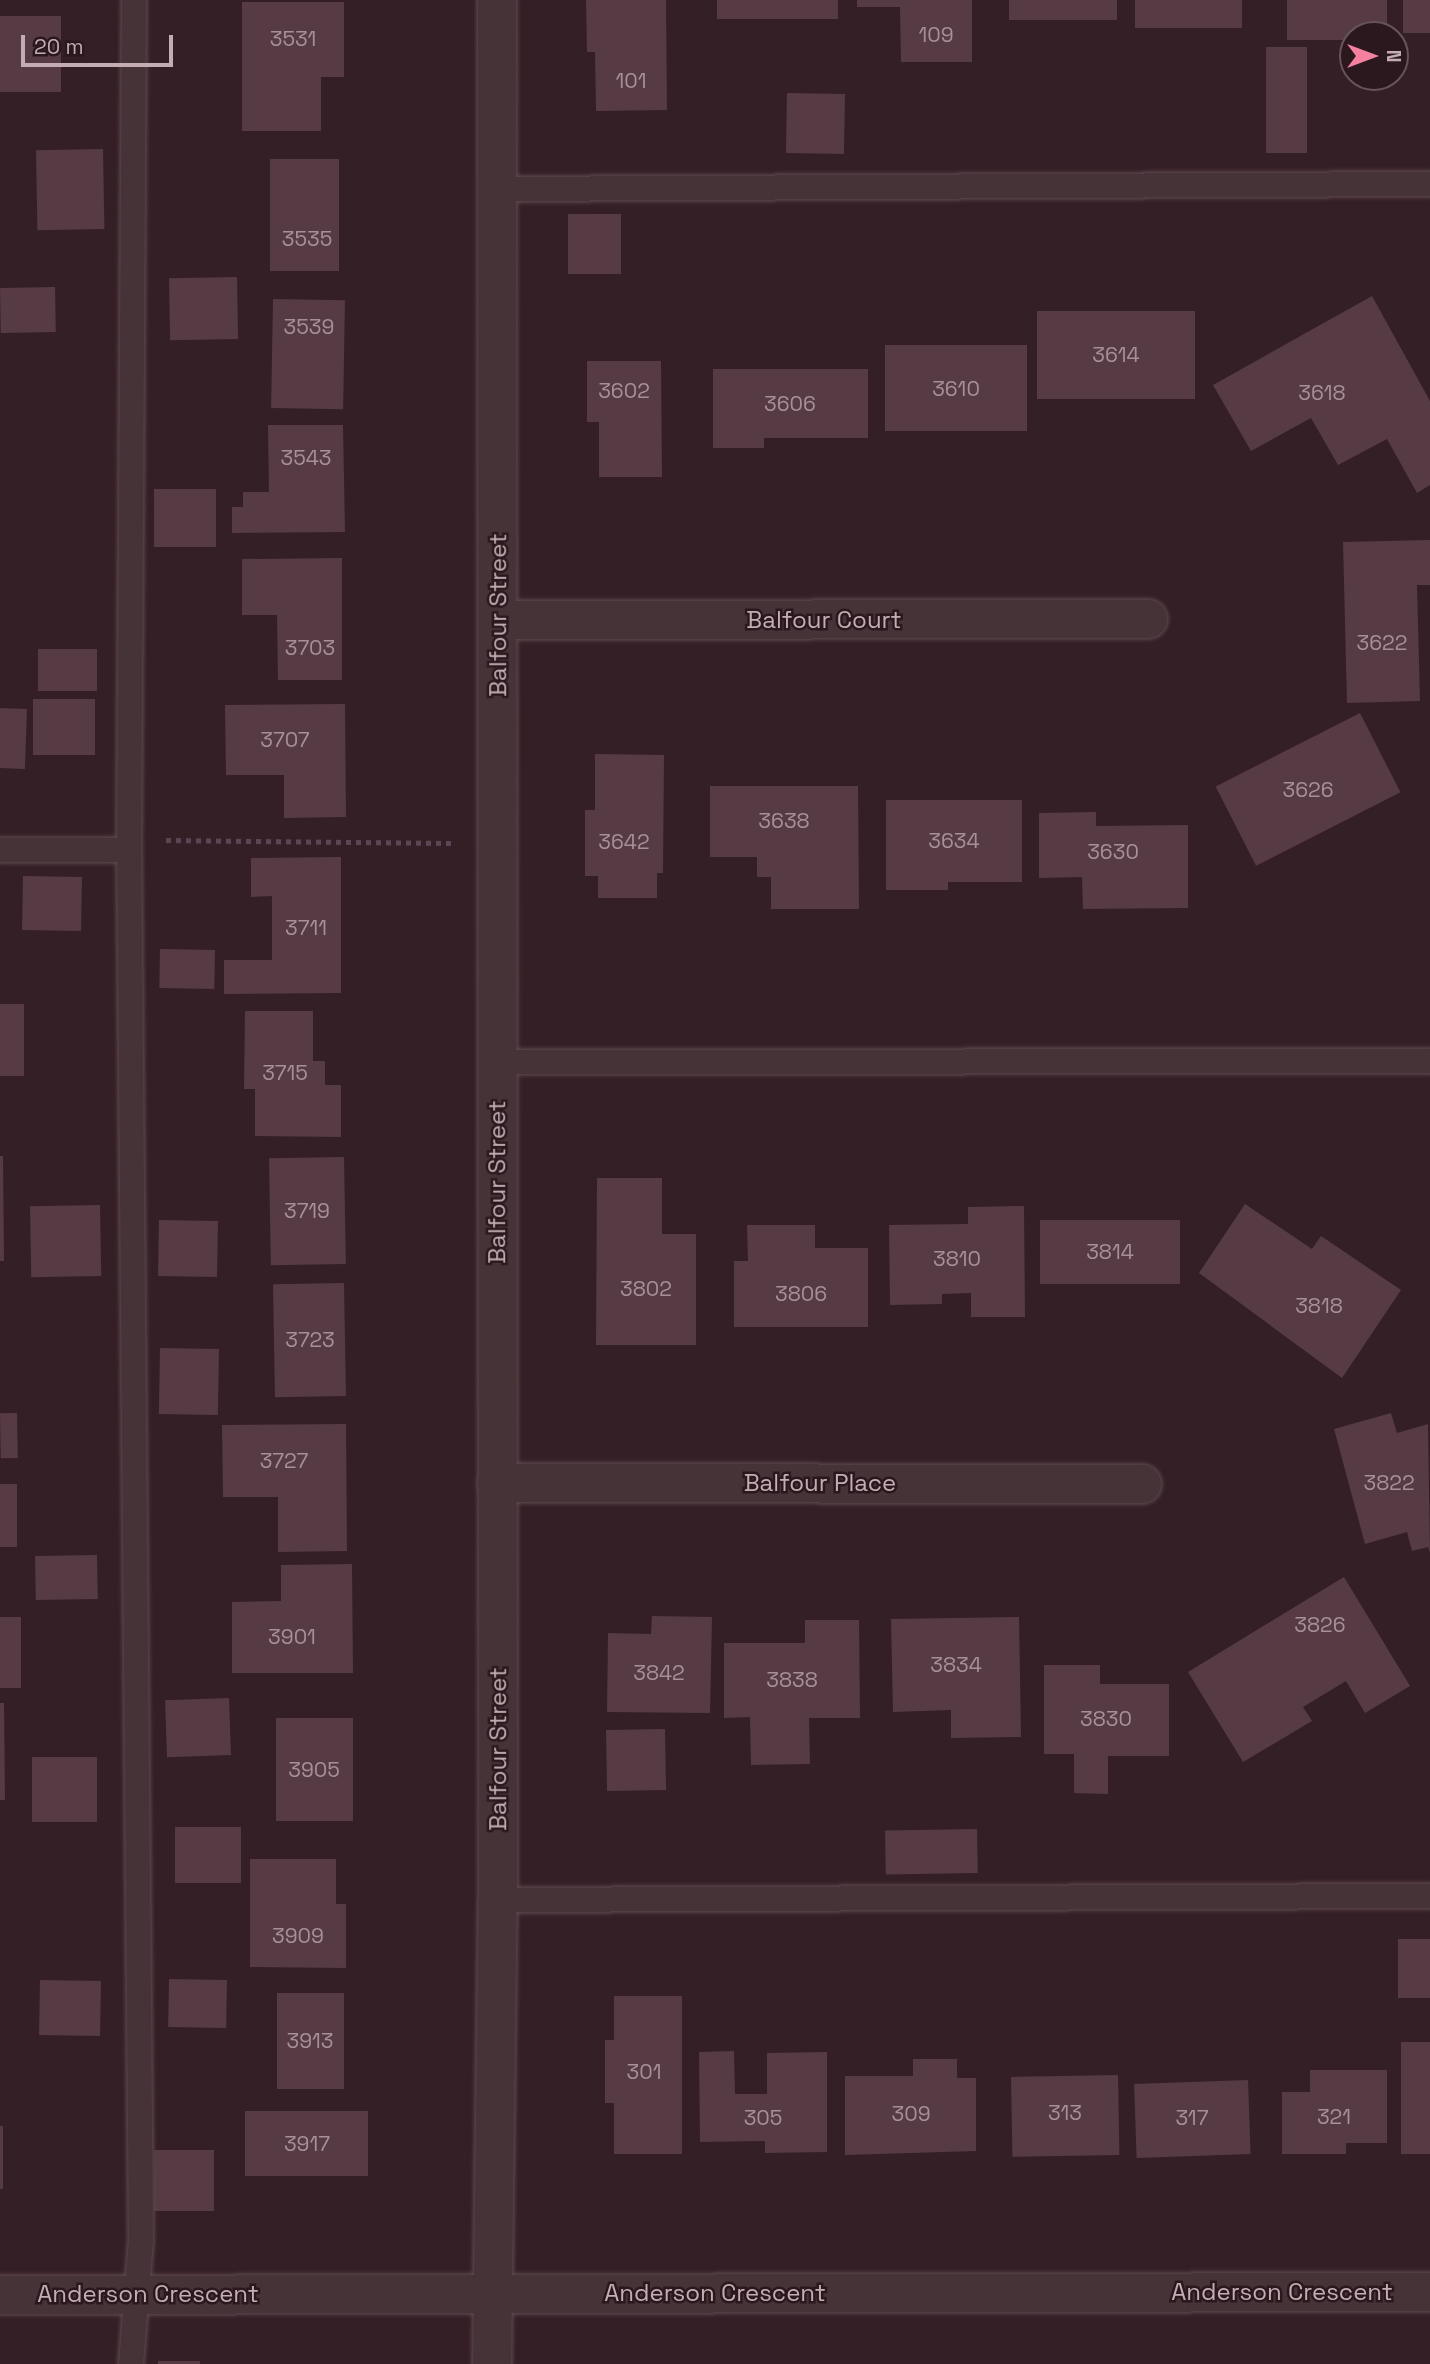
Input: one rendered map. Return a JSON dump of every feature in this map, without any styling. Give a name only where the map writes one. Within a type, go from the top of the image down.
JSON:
[{"type":"street","name":"Balfour Street","points":[[492,2364],[498,1900],[496,1062],[500,621],[497,0]]},
{"type":"street","name":"Balfour Court","points":[[500,621],[1148,619]]},
{"type":"street","name":"Balfour Place","points":[[497,1483],[1142,1484]]},
{"type":"street","name":"Anderson Crescent","points":[[0,2295],[1430,2292]]},
{"type":"lane","points":[[131,2364],[141,2241],[129,850],[134,0]]},
{"type":"lane","points":[[498,189],[1430,184]]},
{"type":"lane","points":[[0,850],[129,850]]},
{"type":"lane","points":[[496,1062],[1430,1061]]},
{"type":"lane","points":[[498,1900],[1430,1896]]},
{"type":"path","points":[[129,850],[154,840],[435,843]]},
{"type":"building","points":[[586,0],[666,0],[667,110],[596,111],[595,52],[587,52]]},
{"type":"building","points":[[717,0],[838,0],[838,19],[717,19]]},
{"type":"building","points":[[857,0],[972,0],[972,62],[901,62],[900,7],[857,7]]},
{"type":"building","points":[[1009,0],[1117,0],[1117,20],[1009,20]]},
{"type":"building","points":[[1135,0],[1242,0],[1242,28],[1135,28]]},
{"type":"building","points":[[1287,0],[1387,0],[1387,21],[1339,21],[1339,40],[1287,40]]},
{"type":"building","points":[[1403,0],[1430,0],[1430,33],[1409,33],[1409,21],[1403,21]]},
{"type":"building","points":[[242,2],[344,2],[344,77],[321,77],[321,131],[242,131]]},
{"type":"building","points":[[0,16],[61,16],[61,92],[0,92]]},
{"type":"building","points":[[1266,47],[1307,47],[1307,153],[1266,153]]},
{"type":"building","points":[[787,93],[845,94],[844,154],[786,153]]},
{"type":"building","points":[[103,149],[104,229],[37,230],[36,150]]},
{"type":"building","points":[[270,159],[339,159],[339,271],[270,271]]},
{"type":"building","points":[[568,214],[621,214],[621,274],[568,274]]},
{"type":"building","points":[[237,277],[238,339],[170,340],[169,278]]},
{"type":"building","points":[[55,287],[56,332],[1,333],[0,288]]},
{"type":"building","points":[[1372,296],[1430,401],[1430,485],[1417,493],[1387,439],[1338,465],[1311,418],[1251,451],[1213,385]]},
{"type":"building","points":[[273,299],[345,300],[343,409],[271,408]]},
{"type":"building","points":[[1037,311],[1195,311],[1195,399],[1037,399]]},
{"type":"building","points":[[885,345],[1027,345],[1027,431],[885,431]]},
{"type":"building","points":[[587,361],[661,361],[662,477],[599,477],[599,422],[587,422]]},
{"type":"building","points":[[713,369],[868,369],[868,438],[764,438],[764,448],[713,448]]},
{"type":"building","points":[[268,425],[343,425],[345,532],[232,533],[232,507],[243,507],[243,492],[269,492]]},
{"type":"building","points":[[154,489],[216,489],[216,547],[154,547]]},
{"type":"building","points":[[1430,540],[1430,585],[1417,585],[1420,701],[1347,703],[1343,542]]},
{"type":"building","points":[[342,558],[342,680],[278,680],[277,615],[242,615],[242,559]]},
{"type":"building","points":[[38,649],[97,649],[97,691],[38,691]]},
{"type":"building","points":[[33,699],[95,699],[95,755],[33,755]]},
{"type":"building","points":[[345,704],[346,817],[284,818],[284,775],[226,775],[225,705]]},
{"type":"building","points":[[0,708],[27,709],[25,769],[0,768]]},
{"type":"building","points":[[1360,713],[1400,792],[1256,866],[1216,787]]},
{"type":"building","points":[[595,754],[664,755],[663,873],[657,873],[657,898],[598,898],[598,876],[585,876],[585,810],[595,810]]},
{"type":"building","points":[[710,786],[858,786],[859,909],[771,909],[771,877],[757,877],[757,857],[710,857]]},
{"type":"building","points":[[886,800],[1022,800],[1022,882],[948,882],[948,890],[886,890]]},
{"type":"building","points":[[1096,812],[1096,826],[1188,825],[1188,908],[1083,909],[1082,877],[1039,878],[1039,813]]},
{"type":"building","points":[[341,857],[341,993],[224,994],[224,960],[272,960],[272,896],[251,897],[251,858]]},
{"type":"building","points":[[23,876],[82,877],[81,931],[22,930]]},
{"type":"building","points":[[160,949],[215,950],[214,989],[159,988]]},
{"type":"building","points":[[0,1004],[24,1004],[24,1076],[0,1076]]},
{"type":"building","points":[[245,1011],[313,1011],[313,1061],[325,1061],[325,1085],[341,1085],[341,1137],[255,1136],[255,1089],[244,1089]]},
{"type":"building","points":[[0,1156],[3,1156],[4,1261],[0,1261]]},
{"type":"building","points":[[344,1157],[346,1264],[271,1265],[269,1158]]},
{"type":"building","points":[[597,1178],[662,1178],[662,1234],[696,1234],[696,1345],[596,1345]]},
{"type":"building","points":[[1245,1204],[1312,1249],[1321,1236],[1401,1290],[1342,1378],[1199,1273]]},
{"type":"building","points":[[100,1205],[101,1276],[31,1277],[30,1206]]},
{"type":"building","points":[[1024,1206],[1025,1317],[971,1317],[971,1293],[942,1294],[942,1304],[890,1305],[889,1225],[968,1224],[968,1207]]},
{"type":"building","points":[[159,1220],[218,1221],[217,1277],[158,1276]]},
{"type":"building","points":[[1040,1220],[1180,1220],[1180,1284],[1040,1284]]},
{"type":"building","points":[[747,1225],[815,1225],[815,1248],[868,1248],[868,1327],[734,1327],[734,1261],[748,1261]]},
{"type":"building","points":[[344,1283],[346,1396],[275,1397],[273,1284]]},
{"type":"building","points":[[160,1348],[219,1349],[218,1415],[159,1414]]},
{"type":"building","points":[[0,1413],[17,1413],[18,1458],[1,1458]]},
{"type":"building","points":[[1391,1413],[1397,1433],[1428,1424],[1430,1553],[1428,1547],[1412,1551],[1407,1532],[1365,1544],[1334,1429]]},
{"type":"building","points":[[346,1424],[347,1551],[278,1552],[278,1497],[223,1497],[222,1425]]},
{"type":"building","points":[[0,1484],[17,1484],[17,1547],[0,1547]]},
{"type":"building","points":[[97,1555],[98,1599],[36,1600],[35,1556]]},
{"type":"building","points":[[352,1564],[353,1673],[232,1673],[232,1602],[281,1601],[281,1565]]},
{"type":"building","points":[[1344,1577],[1410,1686],[1365,1713],[1346,1681],[1303,1707],[1312,1721],[1243,1762],[1188,1672]]},
{"type":"building","points":[[652,1616],[712,1617],[710,1713],[607,1712],[608,1633],[651,1634]]},
{"type":"building","points":[[0,1617],[21,1617],[21,1688],[0,1688]]},
{"type":"building","points":[[1019,1617],[1021,1737],[951,1738],[951,1710],[893,1712],[891,1619]]},
{"type":"building","points":[[805,1620],[859,1620],[860,1718],[809,1718],[810,1764],[751,1765],[750,1717],[724,1718],[724,1643],[805,1643]]},
{"type":"building","points":[[1044,1665],[1100,1665],[1100,1684],[1169,1684],[1169,1756],[1108,1756],[1108,1794],[1074,1793],[1074,1754],[1044,1754]]},
{"type":"building","points":[[229,1698],[231,1755],[167,1757],[165,1700]]},
{"type":"building","points":[[0,1703],[4,1703],[5,1800],[0,1800]]},
{"type":"building","points":[[276,1718],[353,1718],[353,1821],[276,1821]]},
{"type":"building","points":[[665,1729],[666,1790],[607,1791],[606,1730]]},
{"type":"building","points":[[32,1757],[97,1757],[97,1822],[32,1822]]},
{"type":"building","points":[[175,1827],[241,1827],[241,1883],[175,1883]]},
{"type":"building","points":[[977,1829],[978,1873],[886,1875],[885,1831]]},
{"type":"building","points":[[250,1859],[336,1859],[336,1904],[346,1904],[346,1968],[250,1967]]},
{"type":"building","points":[[1398,1939],[1430,1939],[1430,1998],[1398,1998]]},
{"type":"building","points":[[169,1979],[227,1980],[226,2028],[168,2027]]},
{"type":"building","points":[[40,1980],[101,1981],[100,2036],[39,2035]]},
{"type":"building","points":[[277,1993],[344,1993],[344,2089],[277,2089]]},
{"type":"building","points":[[614,1996],[682,1996],[682,2154],[614,2154],[614,2103],[605,2103],[605,2040],[614,2040]]},
{"type":"building","points":[[1401,2042],[1430,2042],[1430,2154],[1401,2154]]},
{"type":"building","points":[[734,2051],[735,2094],[767,2094],[767,2053],[827,2052],[827,2152],[765,2153],[765,2141],[700,2142],[699,2052]]},
{"type":"building","points":[[913,2059],[957,2059],[957,2078],[976,2078],[976,2151],[845,2155],[845,2076],[913,2076]]},
{"type":"building","points":[[1310,2070],[1387,2070],[1387,2143],[1346,2143],[1346,2154],[1282,2154],[1282,2092],[1310,2092]]},
{"type":"building","points":[[1118,2075],[1119,2155],[1012,2157],[1011,2077]]},
{"type":"building","points":[[1248,2080],[1251,2154],[1137,2158],[1134,2084]]},
{"type":"building","points":[[245,2111],[368,2111],[368,2176],[245,2176]]},
{"type":"building","points":[[0,2126],[3,2126],[3,2189],[0,2189]]},
{"type":"building","points":[[154,2150],[214,2150],[214,2211],[154,2211]]},
{"type":"building","points":[[158,2361],[200,2361],[200,2364],[158,2364]]}]
